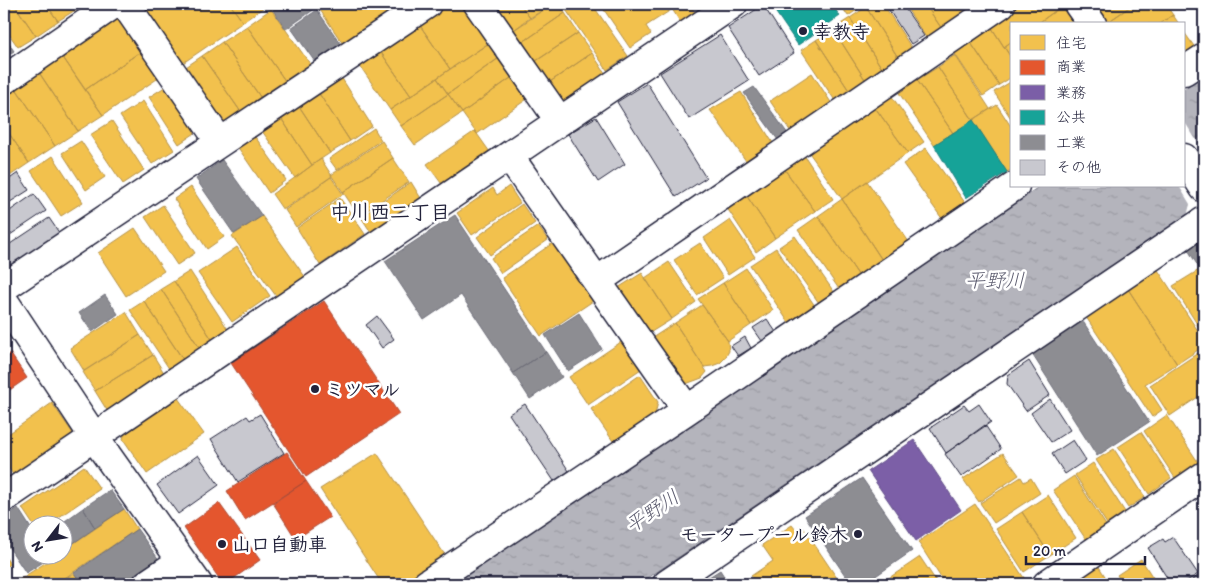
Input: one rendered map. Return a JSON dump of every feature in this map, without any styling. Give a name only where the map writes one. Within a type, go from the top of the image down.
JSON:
[{"type":"street","points":[[4,80],[114,4]]},
{"type":"street","points":[[125,4],[220,142]]},
{"type":"street","points":[[478,4],[559,120]]},
{"type":"street","points":[[4,498],[509,156],[559,120],[733,4]]},
{"type":"street","points":[[596,281],[1001,4]]},
{"type":"street","points":[[1078,4],[1091,22]]},
{"type":"street","points":[[4,287],[220,142],[412,8]]},
{"type":"street","points":[[1186,70],[1204,58]]},
{"type":"street","points":[[509,156],[687,410]]},
{"type":"street","points":[[1186,161],[1204,188]]},
{"type":"street","points":[[427,584],[687,410],[1012,188]]},
{"type":"street","points":[[667,584],[1204,221]]},
{"type":"street","points":[[4,301],[94,437],[198,584]]},
{"type":"street","points":[[1047,584],[1204,476]]},
{"type":"street","points":[[147,584],[181,561]]},
{"type":"water","name":"平野川","points":[[1204,75],[1204,203],[639,584],[452,584],[1037,188],[1186,188],[1186,88]]},
{"type":"pier","points":[[1186,124],[1204,152],[1204,205],[1187,216],[1190,204],[1180,188],[1186,188]]},
{"type":"building: 住宅","points":[[4,4],[14,4],[36,36],[18,47],[4,27]]},
{"type":"building: 住宅","points":[[14,4],[46,4],[58,21],[36,36]]},
{"type":"building: 住宅","points":[[46,4],[77,4],[80,7],[58,21]]},
{"type":"building: 住宅","points":[[145,4],[230,4],[243,22],[180,65],[145,14]]},
{"type":"building: 住宅","points":[[230,4],[266,4],[267,5],[243,22]]},
{"type":"building: 住宅","points":[[316,4],[388,4],[395,13],[345,47]]},
{"type":"building: 住宅","points":[[446,4],[460,4],[489,43],[450,69],[419,24]]},
{"type":"building: 住宅","points":[[491,4],[520,4],[530,18],[511,32]]},
{"type":"building: 住宅","points":[[520,4],[552,4],[530,18]]},
{"type":"building: 住宅","points":[[552,4],[559,4],[565,13],[520,44],[511,32]]},
{"type":"building: 住宅","points":[[562,4],[592,4],[628,56],[607,70]]},
{"type":"building: 住宅","points":[[600,4],[667,4],[671,10],[646,26],[651,34],[630,48]]},
{"type":"building: 住宅","points":[[669,4],[689,4],[697,15],[682,25]]},
{"type":"building: 住宅","points":[[840,4],[866,4],[848,16]]},
{"type":"building: 住宅","points":[[872,4],[883,4],[913,50],[899,59],[866,7]]},
{"type":"building: 住宅","points":[[904,4],[925,4],[942,29],[927,39]]},
{"type":"building: 住宅","points":[[925,4],[969,4],[972,8],[942,29]]},
{"type":"building: 住宅","points":[[1021,4],[1061,4],[1062,6],[1040,22],[1010,22],[1010,42],[1004,47],[990,25]]},
{"type":"building: 住宅","points":[[1091,4],[1134,4],[1108,22],[1104,22]]},
{"type":"building: 住宅","points":[[1134,4],[1165,4],[1173,15],[1162,22],[1108,22]]},
{"type":"building: 住宅","points":[[1062,6],[1073,22],[1040,22]]},
{"type":"building: 住宅","points":[[866,7],[899,59],[883,70],[850,18]]},
{"type":"building: 住宅","points":[[271,9],[313,68],[288,85],[247,26]]},
{"type":"building: 住宅","points":[[565,13],[578,33],[533,63],[520,44]]},
{"type":"building: 住宅","points":[[1173,15],[1178,22],[1162,22]]},
{"type":"building: 住宅","points":[[130,16],[150,45],[85,90],[62,56],[117,19]]},
{"type":"building: 住宅","points":[[850,18],[883,70],[866,81],[833,29]]},
{"type":"building: 住宅","points":[[419,24],[450,69],[411,96],[380,51]]},
{"type":"building: 住宅","points":[[990,25],[1010,56],[1010,78],[999,85],[969,40]]},
{"type":"building: 住宅","points":[[247,26],[288,85],[263,101],[222,42]]},
{"type":"building: 住宅","points":[[833,29],[866,81],[850,92],[816,40]]},
{"type":"building: 住宅","points":[[578,33],[592,53],[547,84],[533,63]]},
{"type":"building: 住宅","points":[[1186,35],[1196,49],[1186,55]]},
{"type":"building: 住宅","points":[[816,40],[850,92],[836,102],[801,50]]},
{"type":"building: 住宅","points":[[969,40],[999,85],[983,96],[953,51]]},
{"type":"building: 住宅","points":[[492,41],[502,56],[448,94],[437,78]]},
{"type":"building: 住宅","points":[[222,42],[263,101],[243,115],[202,56]]},
{"type":"building: 住宅","points":[[1010,42],[1010,56],[1004,47]]},
{"type":"building: 住宅","points":[[150,45],[169,71],[103,115],[85,90]]},
{"type":"building: 住宅","points":[[380,51],[411,96],[390,110],[360,66]]},
{"type":"building: 住宅","points":[[592,53],[607,76],[568,103],[559,101],[547,84]]},
{"type":"building: 住宅","points":[[955,55],[990,109],[973,120],[938,67]]},
{"type":"building: 住宅","points":[[62,56],[103,115],[78,131],[38,71]]},
{"type":"building: 住宅","points":[[202,56],[243,115],[225,127],[183,69]]},
{"type":"building: 住宅","points":[[502,56],[515,75],[462,113],[448,94]]},
{"type":"building: 住宅","points":[[938,67],[973,120],[953,133],[917,80]]},
{"type":"building: 住宅","points":[[38,71],[78,131],[55,146],[15,87]]},
{"type":"building: 住宅","points":[[812,73],[832,104],[791,132],[770,101]]},
{"type":"building: 住宅","points":[[515,75],[530,97],[477,134],[462,113]]},
{"type":"building: 住宅","points":[[341,77],[372,126],[350,141],[318,92]]},
{"type":"building: 住宅","points":[[437,78],[448,94],[401,126],[390,110]]},
{"type":"building: 住宅","points":[[917,80],[953,133],[934,145],[899,93]]},
{"type":"building: 住宅","points":[[1010,82],[1010,117],[994,92]]},
{"type":"building: 住宅","points":[[168,85],[198,131],[179,144],[149,97]]},
{"type":"building: 住宅","points":[[15,87],[55,146],[29,163],[4,126],[4,95]]},
{"type":"building: 住宅","points":[[888,91],[924,142],[908,153],[871,102]]},
{"type":"building: 住宅","points":[[318,92],[350,141],[330,153],[299,106]]},
{"type":"building: 住宅","points":[[741,92],[773,143],[746,161],[710,110]]},
{"type":"building: 住宅","points":[[448,94],[462,113],[415,145],[401,126]]},
{"type":"building: 住宅","points":[[143,101],[174,150],[152,164],[120,116]]},
{"type":"building: 住宅","points":[[871,102],[908,153],[842,199],[805,147]]},
{"type":"building: 住宅","points":[[997,105],[1010,125],[1010,170],[1007,172],[973,120]]},
{"type":"building: 住宅","points":[[299,106],[330,153],[312,165],[281,118]]},
{"type":"building: 住宅","points":[[281,118],[312,165],[295,178],[262,131]]},
{"type":"building: 住宅","points":[[112,121],[144,170],[123,184],[90,135]]},
{"type":"building: 住宅","points":[[4,126],[29,163],[4,180]]},
{"type":"building: 住宅","points":[[374,128],[381,140],[337,170],[329,159]]},
{"type":"building: 住宅","points":[[475,131],[492,155],[444,187],[427,164]]},
{"type":"building: 住宅","points":[[253,134],[286,180],[269,193],[237,146]]},
{"type":"building: 住宅","points":[[81,141],[105,177],[86,190],[62,153]]},
{"type":"building: 住宅","points":[[382,141],[393,158],[343,192],[331,175]]},
{"type":"building: 住宅","points":[[926,148],[966,204],[943,220],[903,164]]},
{"type":"building: 住宅","points":[[802,152],[833,199],[815,211],[782,166]]},
{"type":"building: 住宅","points":[[53,156],[83,202],[61,216],[31,171]]},
{"type":"building: 住宅","points":[[393,158],[409,182],[359,216],[343,192]]},
{"type":"building: 住宅","points":[[321,159],[332,176],[283,210],[272,194]]},
{"type":"building: 住宅","points":[[782,166],[815,211],[775,238],[744,192]]},
{"type":"building: 住宅","points":[[331,177],[343,194],[296,227],[285,210]]},
{"type":"building: 住宅","points":[[867,181],[909,242],[882,260],[842,199]]},
{"type":"building: 住宅","points":[[411,182],[422,200],[372,234],[361,217]]},
{"type":"building: 住宅","points":[[509,186],[520,203],[472,235],[457,213],[493,188],[497,195]]},
{"type":"building: 住宅","points":[[191,187],[224,237],[207,249],[174,199]]},
{"type":"building: 住宅","points":[[744,192],[775,238],[756,252],[725,205]]},
{"type":"building: 住宅","points":[[340,198],[365,234],[320,265],[297,228]]},
{"type":"building: 住宅","points":[[842,199],[882,260],[859,276],[818,216]]},
{"type":"building: 住宅","points":[[522,204],[535,223],[490,255],[477,237]]},
{"type":"building: 住宅","points":[[163,205],[195,253],[177,265],[145,217]]},
{"type":"building: 住宅","points":[[262,216],[308,281],[279,300],[232,236]]},
{"type":"building: 住宅","points":[[818,216],[859,276],[839,289],[798,230]]},
{"type":"building: 住宅","points":[[730,220],[755,257],[728,275],[704,238]]},
{"type":"building: 住宅","points":[[538,226],[548,240],[501,273],[491,258]]},
{"type":"building: 住宅","points":[[135,228],[164,271],[126,296],[98,253]]},
{"type":"building: 住宅","points":[[795,236],[834,292],[819,303],[779,247]]},
{"type":"building: 住宅","points":[[553,243],[593,301],[541,336],[502,278]]},
{"type":"building: 住宅","points":[[700,243],[723,278],[697,295],[674,260]]},
{"type":"building: 住宅","points":[[237,247],[270,296],[232,322],[198,273]]},
{"type":"building: 住宅","points":[[776,248],[815,306],[789,323],[750,265]]},
{"type":"building: 住宅","points":[[669,262],[696,302],[672,319],[645,278]]},
{"type":"building: 住宅","points":[[746,268],[773,310],[751,325],[723,283]]},
{"type":"building: 住宅","points":[[1158,270],[1204,340],[1204,346],[1177,364],[1128,289]]},
{"type":"building: 住宅","points":[[1199,270],[1204,279],[1204,335],[1173,286]]},
{"type":"building: 住宅","points":[[190,271],[229,331],[213,341],[174,281]]},
{"type":"building: 住宅","points":[[642,273],[672,319],[648,334],[618,288]]},
{"type":"building: 住宅","points":[[174,281],[213,341],[201,350],[161,289]]},
{"type":"building: 住宅","points":[[723,283],[751,325],[728,341],[698,299]]},
{"type":"building: 住宅","points":[[161,289],[201,350],[184,361],[144,301]]},
{"type":"building: 住宅","points":[[1128,289],[1177,364],[1145,384],[1162,410],[1152,417],[1086,317]]},
{"type":"building: 住宅","points":[[144,301],[184,361],[170,370],[130,310]]},
{"type":"building: 住宅","points":[[702,305],[728,341],[729,351],[720,363],[704,367],[675,323]]},
{"type":"building: 住宅","points":[[126,312],[140,335],[84,371],[70,348]]},
{"type":"building: 住宅","points":[[675,323],[707,372],[702,378],[683,385],[652,338]]},
{"type":"building: 住宅","points":[[140,335],[153,355],[95,391],[83,372]]},
{"type":"building: 住宅","points":[[621,342],[641,369],[588,405],[569,377]]},
{"type":"building: 住宅","points":[[1204,349],[1204,393],[1170,416],[1150,385]]},
{"type":"building: 住宅","points":[[153,355],[166,376],[108,412],[95,391]]},
{"type":"building: 住宅","points":[[640,375],[658,402],[655,415],[615,444],[591,409]]},
{"type":"building: 住宅","points":[[175,394],[204,434],[147,474],[123,439],[126,428]]},
{"type":"building: 住宅","points":[[52,403],[74,435],[14,476],[4,461],[4,437]]},
{"type":"building: 住宅","points":[[1167,415],[1200,465],[1177,481],[1144,431]]},
{"type":"building: 住宅","points":[[1141,432],[1171,478],[1149,494],[1118,447]]},
{"type":"building: 住宅","points":[[1114,449],[1145,497],[1128,508],[1096,460]]},
{"type":"building: 住宅","points":[[377,453],[445,555],[401,584],[382,584],[320,489]]},
{"type":"building: 住宅","points":[[1003,453],[1019,475],[979,502],[963,479]]},
{"type":"building: 住宅","points":[[1093,463],[1125,512],[1107,524],[1075,475]]},
{"type":"building: 住宅","points":[[84,466],[100,489],[61,516],[27,516],[22,508]]},
{"type":"building: 住宅","points":[[1074,476],[1107,527],[1087,541],[1053,490]]},
{"type":"building: 住宅","points":[[1021,477],[1024,482],[1031,478],[1040,493],[994,523],[980,503]]},
{"type":"building: 住宅","points":[[1048,495],[1076,538],[1050,555],[1022,512]]},
{"type":"building: 住宅","points":[[975,504],[1028,584],[945,584],[918,542]]},
{"type":"building: 住宅","points":[[124,509],[137,529],[56,584],[30,584],[25,576],[40,566],[72,566],[72,544]]},
{"type":"building: 住宅","points":[[1022,512],[1050,555],[1024,572],[996,529]]},
{"type":"building: 住宅","points":[[792,525],[796,530],[802,526],[841,584],[757,584],[751,576],[773,561],[762,545]]},
{"type":"building: 住宅","points":[[4,555],[10,564],[4,568]]},
{"type":"building: 住宅","points":[[920,557],[938,584],[880,584]]},
{"type":"building: 住宅","points":[[1141,559],[1157,584],[1123,584],[1117,575]]},
{"type":"building: 住宅","points":[[1096,562],[1110,584],[1062,584]]},
{"type":"building: 住宅","points":[[74,573],[82,584],[56,584]]},
{"type":"building: 住宅","points":[[24,577],[29,584],[13,584]]},
{"type":"building: 商業","name":"ミツマル","points":[[324,301],[399,414],[306,477],[231,363]]},
{"type":"building: 商業","points":[[10,353],[27,378],[4,394],[4,357]]},
{"type":"building: 商業","points":[[287,452],[306,481],[245,520],[227,491]]},
{"type":"building: 商業","points":[[306,481],[330,517],[296,539],[273,503]]},
{"type":"building: 商業","name":"山口自動車","points":[[219,503],[260,560],[226,584],[223,584],[184,528]]},
{"type":"building: 業務","points":[[914,440],[961,510],[916,541],[868,471]]},
{"type":"building: 公共","name":"幸教寺","points":[[770,4],[831,4],[840,16],[798,45]]},
{"type":"building: 公共","points":[[1197,4],[1204,4],[1204,15]]},
{"type":"building: 公共","points":[[973,120],[1007,172],[966,198],[934,145]]},
{"type":"building: 工業","points":[[283,4],[314,4],[316,8],[286,29],[273,10]]},
{"type":"building: 工業","points":[[317,10],[341,44],[315,62],[291,28]]},
{"type":"building: 工業","points":[[4,36],[14,51],[4,58]]},
{"type":"building: 工業","points":[[754,87],[788,134],[778,140],[744,93]]},
{"type":"building: 工業","points":[[222,160],[262,216],[234,234],[196,179]]},
{"type":"building: 工業","points":[[455,215],[546,352],[513,373],[461,295],[424,320],[385,261]]},
{"type":"building: 工業","points":[[1204,239],[1204,276],[1187,248]]},
{"type":"building: 工業","points":[[105,295],[118,314],[92,332],[79,313]]},
{"type":"building: 工業","points":[[579,313],[602,349],[568,371],[545,335]]},
{"type":"building: 工業","points":[[1082,320],[1149,422],[1097,456],[1032,354]]},
{"type":"building: 工業","points":[[546,352],[562,377],[530,399],[513,373]]},
{"type":"building: 工業","name":"モータープール鈴木","points":[[862,478],[912,551],[864,584],[851,584],[805,516]]},
{"type":"building: 工業","points":[[110,490],[124,509],[95,528],[83,508]]},
{"type":"building: 工業","points":[[18,508],[23,516],[22,566],[37,566],[26,573],[4,540],[4,518]]},
{"type":"building: 工業","points":[[83,508],[95,528],[72,544],[72,516]]},
{"type":"building: 工業","points":[[137,529],[162,564],[133,584],[82,584],[74,573]]},
{"type":"building: 工業","points":[[720,570],[729,584],[698,584]]},
{"type":"building: その他","points":[[885,4],[902,4],[924,36],[911,44]]},
{"type":"building: その他","points":[[763,5],[794,53],[759,76],[728,28]]},
{"type":"building: その他","points":[[720,35],[749,81],[689,119],[660,73]]},
{"type":"building: その他","points":[[647,83],[706,178],[676,197],[617,102]]},
{"type":"building: その他","points":[[596,117],[625,164],[598,182],[568,134]]},
{"type":"building: その他","points":[[18,173],[29,190],[4,206],[4,183]]},
{"type":"building: その他","points":[[34,194],[46,211],[4,239],[4,215]]},
{"type":"building: その他","points":[[49,218],[60,234],[8,267],[4,260],[4,248]]},
{"type":"building: その他","points":[[377,316],[394,339],[382,348],[366,325]]},
{"type":"building: その他","points":[[767,319],[776,332],[762,341],[753,328]]},
{"type":"building: その他","points":[[745,337],[751,348],[738,356],[731,346]]},
{"type":"building: その他","points":[[1029,361],[1050,395],[1026,411],[1007,384],[1008,375]]},
{"type":"building: その他","points":[[1050,399],[1070,430],[1051,442],[1031,413]]},
{"type":"building: その他","points":[[525,404],[569,471],[554,481],[509,414]]},
{"type":"building: その他","points":[[979,404],[991,422],[946,453],[930,428],[964,405],[969,411]]},
{"type":"building: その他","points":[[260,414],[284,453],[238,482],[211,439],[247,416],[250,420]]},
{"type":"building: その他","points":[[985,425],[1001,449],[961,477],[945,454]]},
{"type":"building: その他","points":[[1073,440],[1086,460],[1065,474],[1052,454]]},
{"type":"building: その他","points":[[198,455],[219,485],[178,514],[157,485]]},
{"type":"building: その他","points":[[1173,537],[1198,574],[1182,584],[1171,584],[1148,548],[1163,539],[1165,542]]},
{"type":"building: その他","points":[[1204,571],[1204,584],[1187,584]]},
{"type":"place","name":"幸教寺","points":[[803,31]]},
{"type":"place","name":"ミツマル","points":[[315,389]]},
{"type":"place","name":"モータープール鈴木","points":[[858,534]]},
{"type":"place","name":"山口自動車","points":[[222,544]]},
{"type":"district","name":"中川西二丁目","points":[[390,212]]}]
